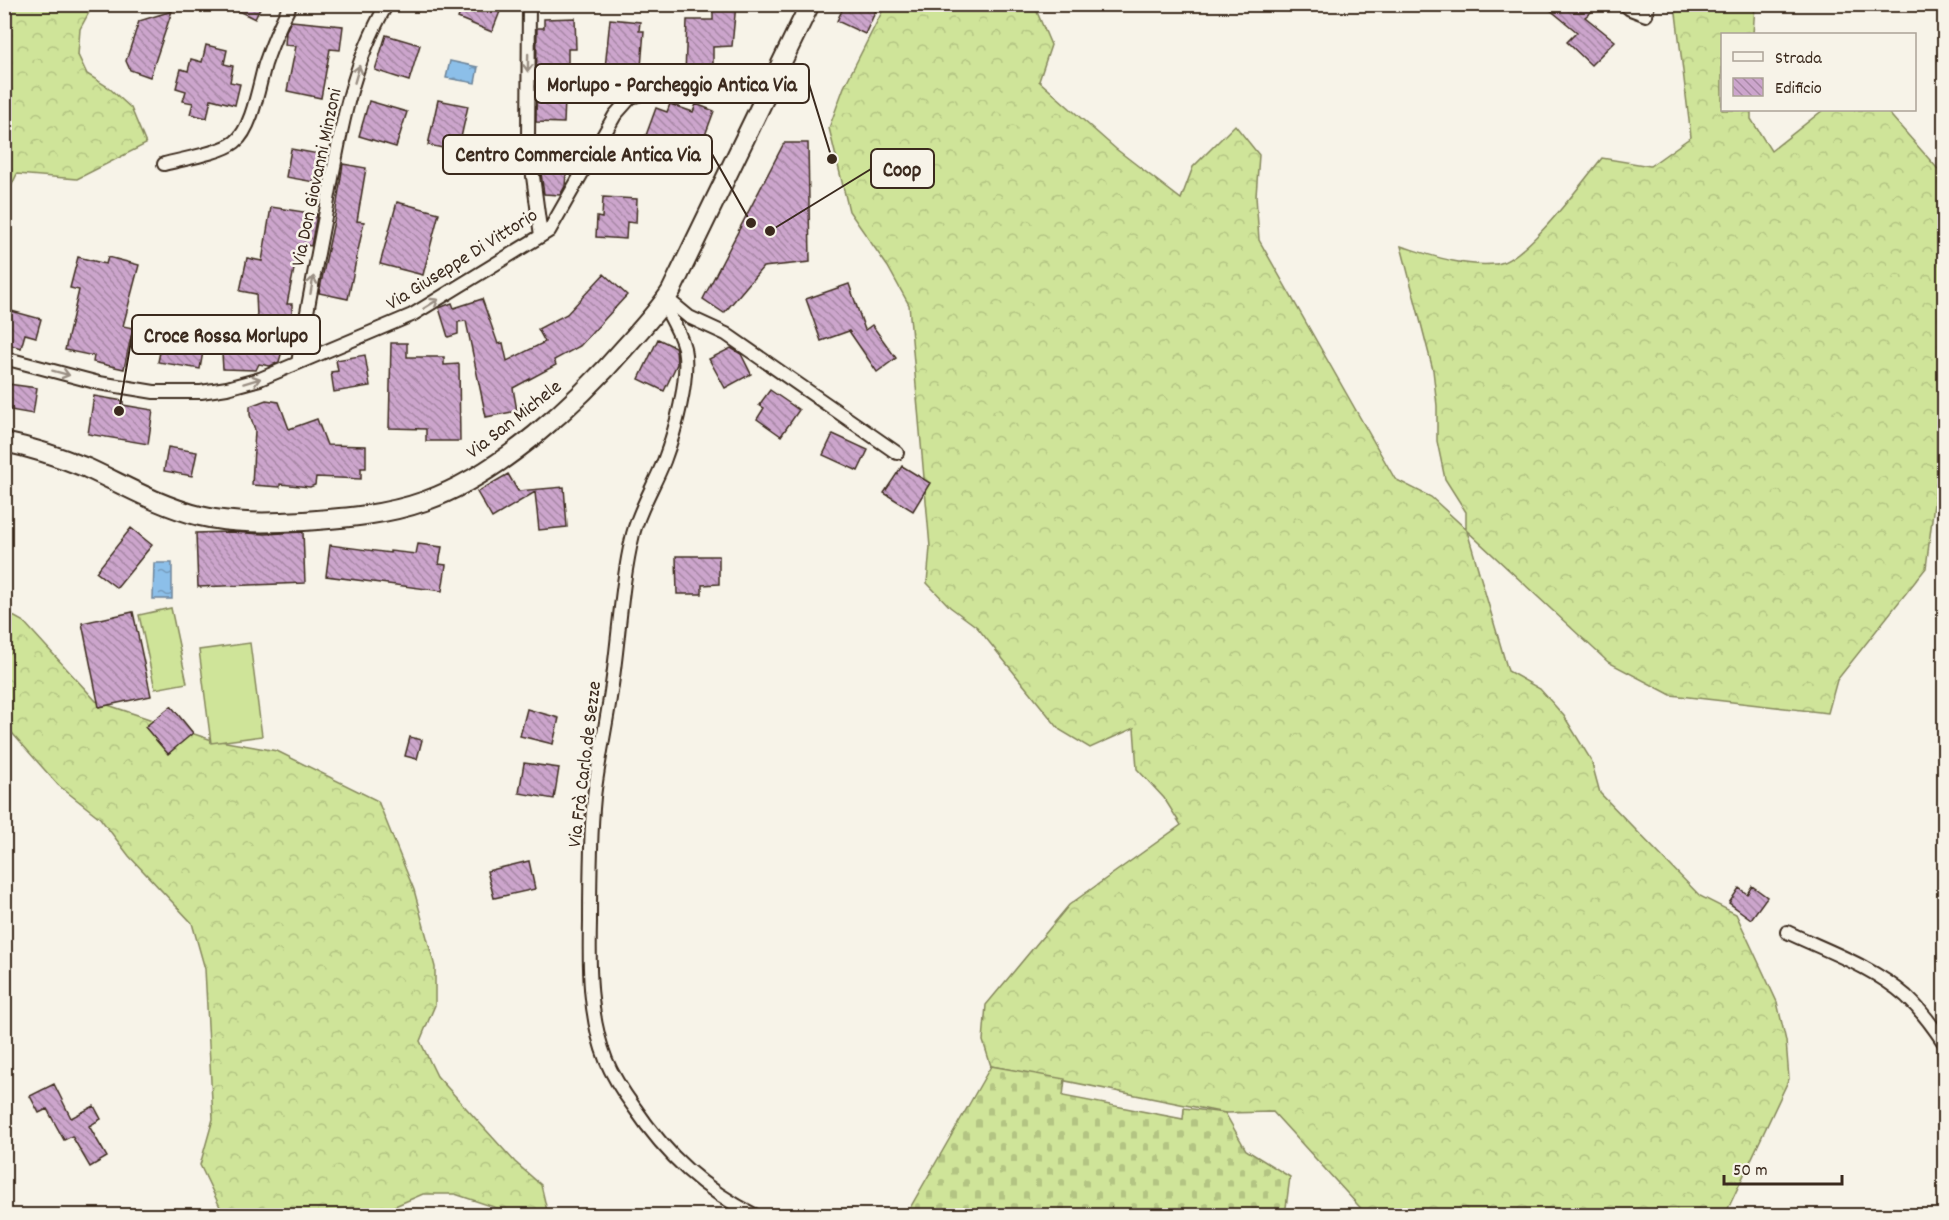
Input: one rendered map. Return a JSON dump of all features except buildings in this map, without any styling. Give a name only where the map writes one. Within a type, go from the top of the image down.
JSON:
[{"type":"main road","name":"Via San Michele","points":[[4,442],[66,460],[152,500],[186,512],[210,518],[257,522],[364,516],[386,512],[414,505],[471,480],[512,453],[569,404],[606,369],[664,300],[810,4]]},
{"type":"street","points":[[164,164],[221,149],[240,137],[248,121],[274,41],[291,4]]},
{"type":"street","name":"Via Don Giovanni Minzoni","points":[[298,363],[345,118],[363,54],[387,4]]},
{"type":"street","points":[[529,4],[528,139],[541,236]]},
{"type":"street","points":[[1624,4],[1646,15],[1648,4]]},
{"type":"street","name":"Via Giuseppe Di Vittorio","points":[[4,357],[99,383],[168,393],[201,392],[260,379],[412,315],[549,231],[615,115],[631,98],[651,91],[774,79]]},
{"type":"street","points":[[664,300],[689,317],[726,334],[897,453]]},
{"type":"street","name":"Via Frà Carlo de Sezze","points":[[664,300],[681,339],[685,358],[684,378],[674,431],[664,460],[639,514],[628,559],[614,677],[598,768],[592,821],[590,941],[592,993],[598,1034],[606,1060],[615,1079],[652,1134],[691,1174],[720,1196],[756,1215]]},
{"type":"street","points":[[1787,932],[1858,964],[1883,978],[1906,996],[1944,1042]]},
{"type":"green space","points":[[5,4],[93,5],[80,29],[78,55],[87,74],[108,87],[131,108],[146,144],[77,179],[17,174],[5,199]]},
{"type":"green space","points":[[886,4],[1034,5],[1051,45],[1039,81],[1116,149],[1181,199],[1193,167],[1235,125],[1259,155],[1256,196],[1259,240],[1395,479],[1431,497],[1466,529],[1466,512],[1445,479],[1437,441],[1437,406],[1433,370],[1401,246],[1448,260],[1471,264],[1496,264],[1508,260],[1522,250],[1553,219],[1602,158],[1650,166],[1691,137],[1675,5],[1755,5],[1753,33],[1721,33],[1721,111],[1751,111],[1751,119],[1771,151],[1822,111],[1887,111],[1944,176],[1944,377],[1940,385],[1937,479],[1926,568],[1837,680],[1828,713],[1671,695],[1608,662],[1467,531],[1508,671],[1540,689],[1564,716],[1591,760],[1600,793],[1700,896],[1736,914],[1777,1002],[1786,1041],[1789,1079],[1725,1215],[1367,1215],[1273,1112],[1225,1113],[991,1066],[983,1041],[986,1005],[1069,905],[1181,825],[1164,798],[1137,769],[1134,728],[1090,748],[1060,730],[977,627],[950,607],[927,583],[930,547],[909,305],[888,267],[849,211],[829,128],[844,87]]},
{"type":"green space","points":[[171,608],[187,683],[155,689],[139,615]]},
{"type":"green space","points":[[4,611],[24,622],[96,701],[209,739],[277,751],[378,801],[414,890],[435,967],[435,1005],[420,1041],[437,1076],[515,1162],[541,1185],[548,1215],[518,1215],[455,1194],[423,1194],[388,1209],[396,1215],[227,1216],[222,1211],[200,1165],[213,1119],[205,969],[192,923],[129,856],[100,818],[58,785],[5,725]]},
{"type":"green space","points":[[250,643],[262,736],[211,743],[199,650]]},
{"type":"green space","points":[[991,1066],[1065,1079],[1063,1096],[1183,1119],[1184,1108],[1225,1113],[1246,1150],[1290,1177],[1285,1215],[906,1215]]},
{"type":"water","points":[[450,61],[478,67],[475,83],[446,78]]},
{"type":"water","points":[[154,563],[172,563],[172,599],[153,599]]},
{"type":"place","name":"Morlupo - Parcheggio Antica Via","points":[[832,159]]},
{"type":"place","name":"Centro Commerciale Antica Via","points":[[751,223]]},
{"type":"place","name":"Coop","points":[[770,231]]},
{"type":"place","name":"Croce Rossa Morlupo","points":[[119,411]]}]
